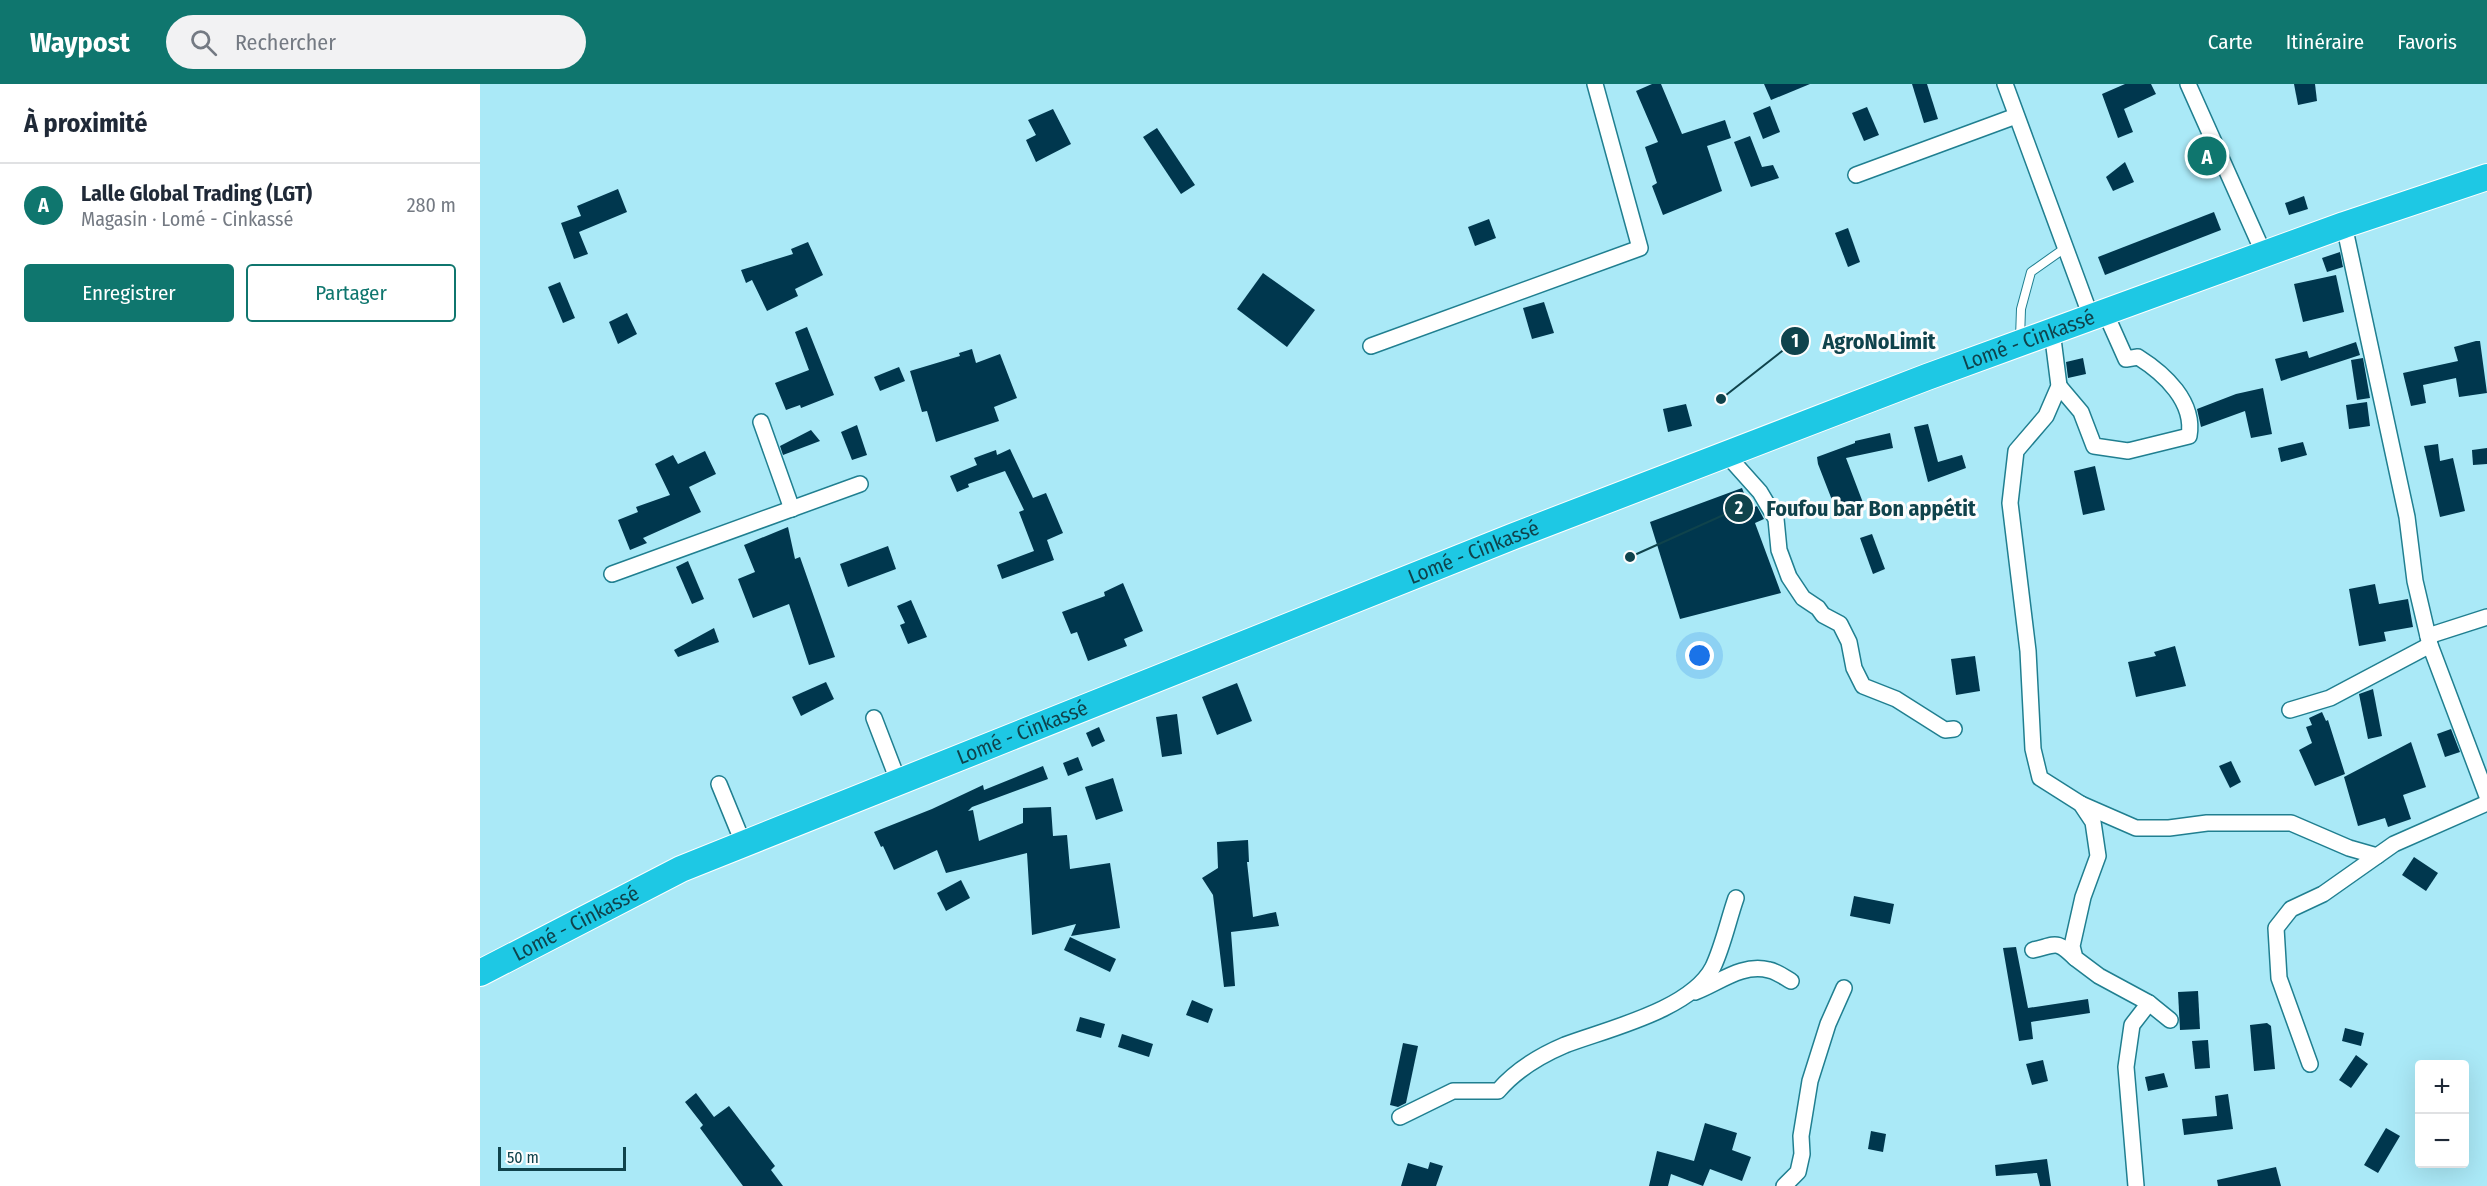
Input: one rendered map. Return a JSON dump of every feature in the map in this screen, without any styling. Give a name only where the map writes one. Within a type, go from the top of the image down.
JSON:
[{"type":"highway","name":"Lomé - Cinkassé","points":[[480,973],[681,869],[1514,536],[2052,331],[2344,225],[2487,177]]},
{"type":"street","points":[[1371,346],[1640,248],[1595,84]]},
{"type":"street","points":[[2005,84],[2065,248],[2098,315],[2126,359],[2138,357],[2149,364],[2186,404],[2191,423],[2188,436],[2128,451],[2094,446],[2082,412],[2059,386]]},
{"type":"street","points":[[2188,84],[2264,254]]},
{"type":"street","points":[[1856,175],[2016,116]]},
{"type":"street","points":[[2344,225],[2407,517],[2415,581],[2429,641],[2487,796]]},
{"type":"street","points":[[2052,331],[2059,386],[2046,416],[2016,451],[2010,503],[2028,651],[2033,749],[2040,778],[2081,804],[2136,828],[2169,828],[2207,823],[2291,823],[2349,848],[2377,856]]},
{"type":"street","points":[[761,422],[792,509]]},
{"type":"street","points":[[1726,454],[1754,484],[1776,519],[1779,550],[1789,577],[1803,598],[1818,608],[1823,615],[1840,624],[1849,642],[1854,668],[1863,686],[1896,699],[1945,730],[1954,729]]},
{"type":"street","points":[[612,573],[860,484]]},
{"type":"street","points":[[2290,710],[2330,698],[2429,641],[2487,617]]},
{"type":"street","points":[[874,718],[898,783]]},
{"type":"street","points":[[719,784],[744,845]]},
{"type":"street","points":[[2310,1064],[2279,978],[2276,928],[2291,909],[2323,894],[2394,844],[2487,803]]},
{"type":"street","points":[[2074,958],[2072,945],[2077,923],[2098,856],[2094,822],[2081,804]]},
{"type":"street","points":[[1684,996],[1701,983],[1712,968],[1736,898]]},
{"type":"street","points":[[2033,950],[2054,943],[2077,923]]},
{"type":"street","points":[[2054,943],[2062,946],[2099,976],[2149,1004],[2170,1020]]},
{"type":"street","points":[[1400,1117],[1453,1091],[1498,1091],[1512,1074],[1565,1046],[1646,1016],[1684,996],[1750,969],[1769,970],[1791,981]]},
{"type":"street","points":[[1784,1186],[1798,1172],[1810,1081],[1828,1024],[1844,988]]},
{"type":"street","points":[[2136,1186],[2126,1067],[2132,1025],[2149,1004]]},
{"type":"lane","points":[[2020,343],[2021,309],[2031,272],[2065,248]]},
{"type":"building","points":[[1652,84],[1661,84],[1682,134],[1725,120],[1731,138],[1707,146],[1722,191],[1663,215],[1652,186],[1657,183],[1645,147],[1658,142],[1636,91]]},
{"type":"building","points":[[1764,84],[1810,84],[1771,100]]},
{"type":"building","points":[[1912,84],[1927,84],[1938,119],[1924,123]]},
{"type":"building","points":[[2125,84],[2151,84],[2156,94],[2124,109],[2133,132],[2118,138],[2102,94]]},
{"type":"building","points":[[2294,84],[2315,84],[2317,101],[2298,105]]},
{"type":"building","points":[[1770,106],[1780,132],[1763,139],[1753,113]]},
{"type":"building","points":[[1867,107],[1879,135],[1864,141],[1852,113]]},
{"type":"building","points":[[1053,109],[1071,144],[1036,162],[1026,140],[1036,135],[1028,120]]},
{"type":"building","points":[[1157,128],[1195,185],[1181,194],[1143,137]]},
{"type":"building","points":[[1750,136],[1762,167],[1773,165],[1779,178],[1751,187],[1734,142]]},
{"type":"building","points":[[2125,162],[2134,182],[2113,191],[2106,177]]},
{"type":"building","points":[[618,189],[627,212],[579,232],[588,254],[574,259],[561,223],[581,216],[577,206]]},
{"type":"building","points":[[2304,196],[2308,209],[2289,215],[2285,203]]},
{"type":"building","points":[[2214,212],[2221,230],[2105,275],[2098,257]]},
{"type":"building","points":[[1489,219],[1496,238],[1475,246],[1468,227]]},
{"type":"building","points":[[1848,228],[1860,262],[1848,267],[1835,233]]},
{"type":"building","points":[[808,242],[823,275],[795,289],[798,296],[767,311],[752,280],[746,283],[741,270],[793,254],[791,249]]},
{"type":"building","points":[[2340,252],[2343,267],[2327,272],[2322,258]]},
{"type":"building","points":[[1263,273],[1315,310],[1287,347],[1237,309]]},
{"type":"building","points":[[2336,275],[2344,312],[2303,322],[2294,284]]},
{"type":"building","points":[[560,282],[575,318],[563,323],[548,287]]},
{"type":"building","points":[[1544,302],[1554,333],[1532,339],[1523,308]]},
{"type":"building","points":[[627,313],[637,334],[618,344],[609,322]]},
{"type":"building","points":[[807,327],[834,395],[801,408],[800,405],[786,410],[775,383],[809,370],[795,332]]},
{"type":"building","points":[[2480,341],[2487,393],[2459,397],[2456,378],[2423,385],[2426,403],[2411,406],[2403,373],[2458,361],[2454,347]]},
{"type":"building","points":[[2356,342],[2360,355],[2281,381],[2275,359],[2307,351],[2309,358]]},
{"type":"building","points":[[972,349],[976,363],[1000,354],[1017,398],[994,407],[999,421],[936,442],[927,411],[922,412],[910,371],[960,356],[959,353]]},
{"type":"building","points":[[2083,358],[2086,374],[2068,378],[2066,362]]},
{"type":"building","points":[[2363,358],[2370,398],[2357,400],[2351,360]]},
{"type":"building","points":[[899,367],[905,381],[880,391],[874,377]]},
{"type":"building","points":[[2263,388],[2272,434],[2251,438],[2245,411],[2201,427],[2197,409],[2236,394]]},
{"type":"building","points":[[2367,402],[2370,426],[2349,429],[2346,405]]},
{"type":"building","points":[[1686,404],[1692,426],[1668,432],[1663,409]]},
{"type":"building","points":[[1928,424],[1938,462],[1962,455],[1966,468],[1928,482],[1914,427]]},
{"type":"building","points":[[857,425],[867,455],[852,460],[841,432]]},
{"type":"building","points":[[811,430],[820,441],[783,455],[780,446]]},
{"type":"building","points":[[1890,433],[1893,448],[1846,458],[1865,508],[1839,518],[1817,457],[1855,443],[1855,441]]},
{"type":"building","points":[[2303,442],[2307,455],[2281,462],[2278,448]]},
{"type":"building","points":[[2438,444],[2440,461],[2453,458],[2465,511],[2440,517],[2424,446]]},
{"type":"building","points":[[2487,448],[2487,464],[2473,465],[2472,450]]},
{"type":"building","points":[[1010,449],[1033,498],[1046,493],[1063,533],[1047,540],[1054,560],[1002,579],[997,565],[1034,551],[1019,512],[1024,510],[1005,471],[968,484],[969,487],[957,492],[950,476],[977,465],[974,458],[996,450],[997,455]]},
{"type":"building","points":[[705,451],[716,474],[689,487],[701,512],[643,538],[647,543],[630,550],[618,520],[638,512],[636,507],[670,495],[655,464],[673,455],[678,464]]},
{"type":"building","points":[[2095,466],[2105,510],[2083,515],[2074,471]]},
{"type":"building","points":[[1742,488],[1750,509],[1757,506],[1764,519],[1755,523],[1781,593],[1680,619],[1650,522]]},
{"type":"building","points":[[788,527],[795,559],[800,557],[835,657],[809,665],[789,604],[753,618],[738,579],[755,572],[744,545]]},
{"type":"building","points":[[1872,534],[1885,569],[1873,574],[1860,538]]},
{"type":"building","points":[[888,546],[896,569],[848,587],[840,564]]},
{"type":"building","points":[[688,561],[704,599],[692,604],[676,567]]},
{"type":"building","points":[[1123,583],[1143,631],[1124,639],[1127,646],[1088,661],[1077,632],[1071,634],[1062,612],[1105,596],[1104,592]]},
{"type":"building","points":[[2375,584],[2379,604],[2408,599],[2413,627],[2384,632],[2386,641],[2359,646],[2349,589]]},
{"type":"building","points":[[911,600],[927,637],[908,644],[900,625],[905,623],[897,606]]},
{"type":"building","points":[[714,628],[719,642],[678,657],[674,650]]},
{"type":"building","points":[[2175,646],[2186,686],[2136,697],[2128,662],[2156,656],[2154,652]]},
{"type":"building","points":[[1975,656],[1980,691],[1956,695],[1951,659]]},
{"type":"building","points":[[826,682],[834,699],[801,716],[792,697]]},
{"type":"building","points":[[1237,683],[1252,721],[1217,735],[1202,697]]},
{"type":"building","points":[[2373,689],[2382,736],[2368,739],[2359,694]]},
{"type":"building","points":[[2322,712],[2326,721],[2328,720],[2345,774],[2315,786],[2299,750],[2312,743],[2306,727],[2312,725],[2309,718]]},
{"type":"building","points":[[1177,714],[1182,754],[1162,757],[1156,717]]},
{"type":"building","points":[[1099,727],[1105,741],[1092,747],[1086,733]]},
{"type":"building","points":[[2451,729],[2460,752],[2445,757],[2437,734]]},
{"type":"building","points":[[2411,742],[2426,787],[2403,795],[2411,819],[2388,827],[2385,818],[2358,826],[2344,777]]},
{"type":"building","points":[[1078,757],[1083,770],[1068,776],[1063,763]]},
{"type":"building","points":[[2231,761],[2241,782],[2230,788],[2219,766]]},
{"type":"building","points":[[1043,766],[1048,779],[972,807],[968,811],[973,810],[979,841],[1023,823],[1023,808],[1051,807],[1053,836],[1067,835],[1070,869],[1110,863],[1120,928],[1071,936],[1076,924],[1032,935],[1027,853],[946,873],[937,850],[894,870],[874,832],[932,809],[983,785],[984,790]]},
{"type":"building","points":[[1113,778],[1123,811],[1096,820],[1085,787]]},
{"type":"building","points":[[1248,840],[1249,862],[1247,862],[1253,917],[1276,912],[1279,926],[1231,932],[1235,986],[1224,987],[1213,895],[1202,878],[1218,868],[1217,842]]},
{"type":"building","points":[[2414,857],[2438,873],[2426,891],[2402,875]]},
{"type":"building","points":[[961,880],[970,898],[946,911],[937,893]]},
{"type":"building","points":[[1854,896],[1894,904],[1890,924],[1850,916]]},
{"type":"building","points":[[1070,937],[1116,959],[1110,972],[1064,950]]},
{"type":"building","points":[[2016,947],[2028,1008],[2088,999],[2090,1013],[2031,1022],[2033,1039],[2019,1041],[2003,948]]},
{"type":"building","points":[[2198,991],[2200,1029],[2180,1030],[2178,992]]},
{"type":"building","points":[[1192,1000],[1213,1009],[1208,1023],[1186,1015]]},
{"type":"building","points":[[1080,1017],[1105,1024],[1101,1038],[1076,1031]]},
{"type":"building","points":[[2267,1023],[2271,1026],[2275,1069],[2254,1071],[2250,1025]]},
{"type":"building","points":[[2345,1028],[2364,1033],[2361,1046],[2342,1041]]},
{"type":"building","points":[[1122,1034],[1153,1044],[1149,1057],[1118,1047]]},
{"type":"building","points":[[2208,1040],[2210,1068],[2195,1069],[2192,1041]]},
{"type":"building","points":[[1403,1043],[1418,1046],[1406,1103],[1398,1107],[1390,1105]]},
{"type":"building","points":[[2356,1055],[2368,1064],[2351,1088],[2339,1080]]},
{"type":"building","points":[[2043,1060],[2048,1081],[2032,1085],[2026,1064]]},
{"type":"building","points":[[2164,1073],[2168,1087],[2148,1091],[2145,1077]]},
{"type":"building","points":[[696,1093],[714,1117],[729,1106],[775,1166],[771,1170],[783,1186],[743,1186],[700,1128],[703,1125],[685,1102]]},
{"type":"building","points":[[2228,1094],[2233,1129],[2184,1135],[2182,1119],[2217,1116],[2215,1096]]},
{"type":"building","points":[[1705,1123],[1737,1133],[1732,1150],[1751,1157],[1742,1181],[1710,1169],[1703,1186],[1671,1174],[1668,1186],[1649,1186],[1657,1151],[1694,1161]]},
{"type":"building","points":[[2386,1128],[2400,1136],[2378,1173],[2364,1165]]},
{"type":"building","points":[[1871,1131],[1886,1134],[1883,1152],[1868,1149]]},
{"type":"building","points":[[2047,1159],[2051,1186],[2040,1186],[2037,1173],[1996,1176],[1995,1165]]},
{"type":"building","points":[[1430,1162],[1443,1166],[1436,1186],[1401,1186],[1408,1163],[1428,1169]]},
{"type":"building","points":[[2276,1167],[2281,1186],[2218,1186],[2217,1180]]},
{"type":"place","name":"Lalle Global Trading (LGT)","points":[[2207,156]]},
{"type":"place","name":"AgroNoLimit","points":[[1721,399]]},
{"type":"place","name":"Foufou bar Bon appétit","points":[[1630,557]]}]
